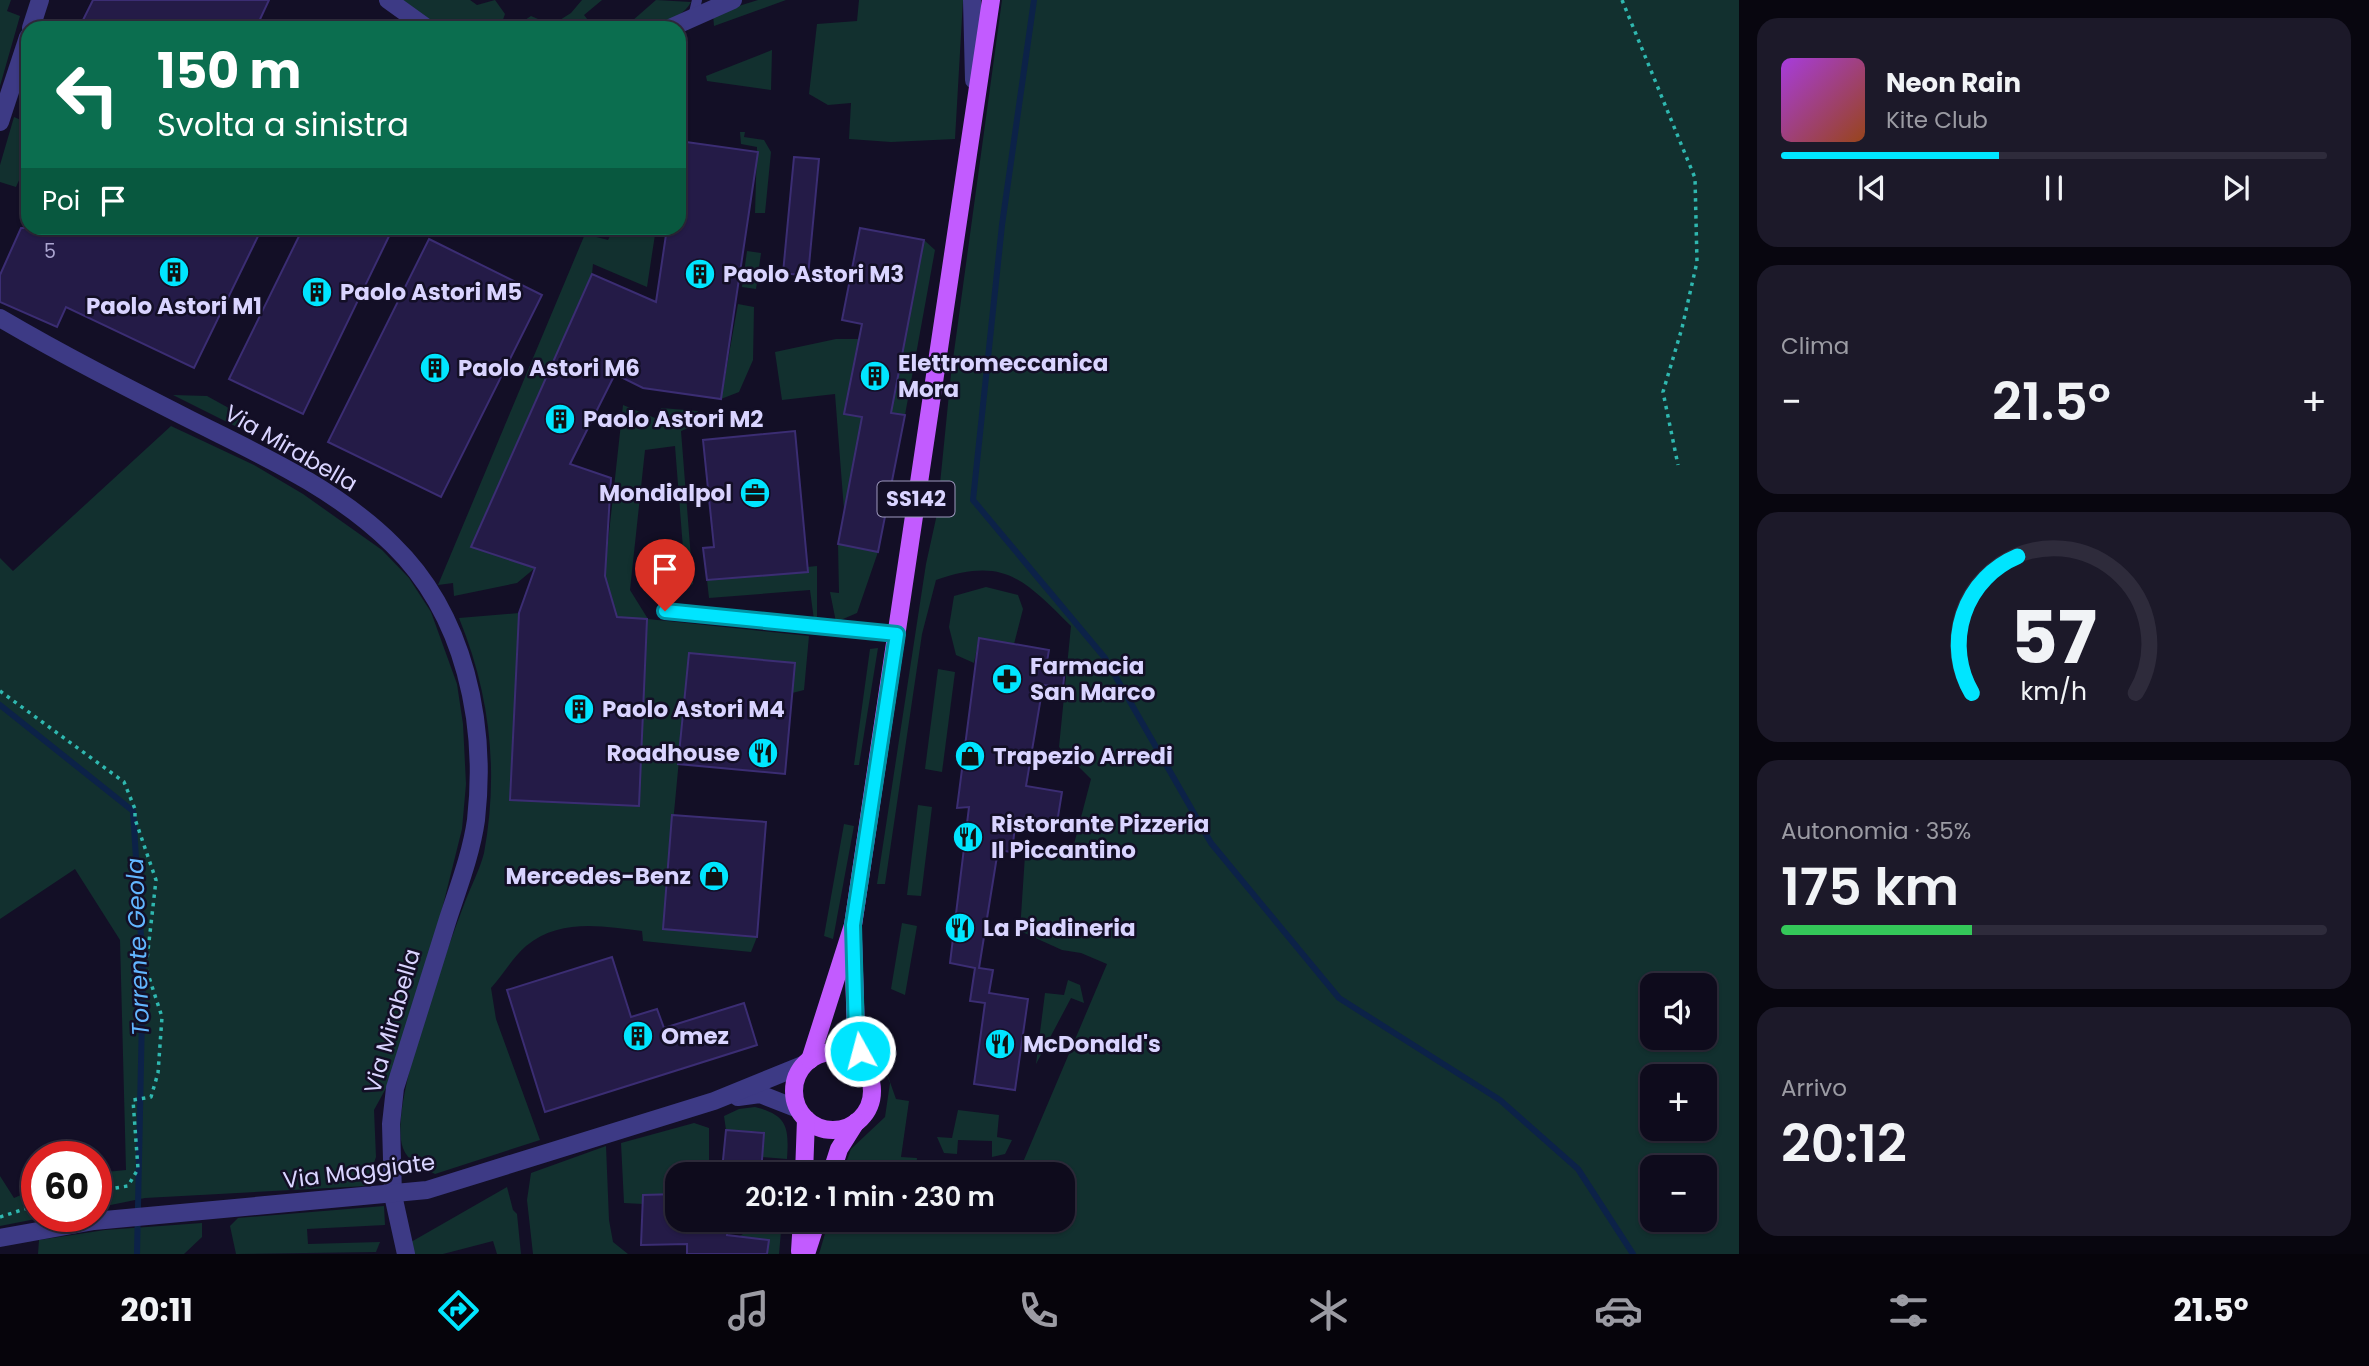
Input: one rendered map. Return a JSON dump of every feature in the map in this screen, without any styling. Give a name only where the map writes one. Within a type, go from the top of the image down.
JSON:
[{"type":"main road","name":"SS142","points":[[804,1162],[802,1114],[794,1085],[807,1062],[853,925],[990,0]]},
{"type":"main road","name":"SS142","points":[[835,1162],[839,1149],[865,1113],[872,1096],[856,1034],[853,925]]},
{"type":"main road","points":[[807,1062],[826,1052],[839,1052],[855,1059],[864,1067]]},
{"type":"main road","points":[[802,1114],[827,1129],[840,1129],[856,1122]]},
{"type":"main road","points":[[800,1254],[801,1232]]},
{"type":"main road","points":[[806,1254],[813,1232]]},
{"type":"street","points":[[33,21],[40,0]]},
{"type":"street","points":[[388,0],[417,21]]},
{"type":"street","points":[[679,21],[695,9],[733,0]]},
{"type":"street","points":[[972,0],[974,103]]},
{"type":"street","points":[[2,112],[21,57]]},
{"type":"street","name":"Via Mirabella","points":[[0,317],[73,361],[297,474],[364,519],[395,546],[443,614],[471,690],[477,724],[475,821],[469,854],[395,1088],[391,1124],[393,1195],[406,1254]]},
{"type":"street","name":"Via Maggiate","points":[[0,1238],[46,1228],[140,1217],[393,1195],[466,1180],[714,1101],[807,1062]]},
{"type":"street","name":"Via Maggiate","points":[[714,1101],[760,1094],[802,1114]]},
{"type":"lane","points":[[665,611],[897,634]]},
{"type":"path","points":[[1622,0],[1695,178],[1697,262],[1682,328],[1663,392],[1678,465]]},
{"type":"path","points":[[0,691],[124,782],[156,880],[146,968],[162,1017],[158,1073],[151,1097],[133,1100],[138,1169],[128,1186],[112,1189]]},
{"type":"path","points":[[0,1217],[21,1210]]},
{"type":"green space","points":[[0,0],[11,0],[7,11],[20,16],[0,86]]},
{"type":"green space","points":[[401,0],[470,0],[477,5],[495,0],[505,14],[502,21],[428,21]]},
{"type":"green space","points":[[582,0],[602,0],[584,15],[589,21],[558,21],[571,13]]},
{"type":"green space","points":[[656,0],[691,2],[679,15],[667,21],[632,21]]},
{"type":"green space","points":[[758,0],[786,0],[714,26],[713,14]]},
{"type":"green space","points":[[859,0],[963,0],[955,139],[891,142],[849,139],[851,103],[828,105],[809,94],[817,24],[857,21]]},
{"type":"green space","points":[[1002,0],[1739,0],[1739,1254],[819,1254],[825,1232],[1075,1232],[1075,1162],[1023,1162],[1107,964],[1081,953],[1062,950],[1020,931],[1025,855],[1073,848],[1091,779],[1059,747],[1071,626],[1040,596],[1012,577],[997,572],[980,571],[936,580],[922,634],[885,884],[877,884],[926,564],[937,514],[951,374]]},
{"type":"green space","points":[[531,16],[543,21],[524,21]]},
{"type":"green space","points":[[772,50],[771,90],[707,81],[706,76]]},
{"type":"green space","points":[[14,117],[21,120],[21,176],[16,187],[0,182],[0,165]]},
{"type":"green space","points":[[740,132],[745,132],[744,137],[764,140],[771,152],[765,213],[755,213],[757,147],[741,144]]},
{"type":"green space","points":[[585,235],[608,240],[610,235],[655,235],[647,287],[593,264],[592,274],[471,546],[535,568],[517,583],[454,596],[453,583],[438,585]]},
{"type":"green space","points":[[924,240],[935,250],[905,415],[891,413]]},
{"type":"green space","points":[[747,251],[761,253],[756,289],[742,287]]},
{"type":"green space","points":[[738,304],[754,307],[753,360],[739,392],[721,399]]},
{"type":"green space","points":[[836,339],[859,339],[845,413],[862,417],[844,510],[835,394],[782,400],[775,352]]},
{"type":"green space","points":[[173,395],[207,396],[245,417],[239,428]]},
{"type":"green space","points":[[623,405],[660,420],[661,408],[698,411],[696,425],[681,431],[693,584],[686,587],[675,446],[645,450],[630,590],[648,619],[809,636],[804,690],[792,693],[795,663],[689,654],[663,929],[757,937],[751,952],[643,941],[642,931],[582,926],[553,931],[526,946],[491,988],[496,1019],[540,1140],[435,1174],[412,1161],[405,1153],[400,1128],[404,1099],[411,1064],[434,989],[484,853],[491,793],[489,734],[484,704],[470,647],[459,618],[519,613],[602,597]]},
{"type":"green space","points":[[171,426],[254,465],[303,494],[382,550],[409,578],[431,612],[457,684],[463,724],[466,784],[462,829],[407,1050],[374,1110],[376,1157],[366,1186],[145,1198],[112,1205],[112,1171],[126,1170],[120,940],[75,869],[0,919],[0,558],[13,571]]},
{"type":"green space","points":[[838,544],[878,552],[857,613],[836,622],[830,592],[839,593]]},
{"type":"green space","points":[[817,566],[817,618],[814,620],[810,590],[709,598],[707,580],[807,572],[807,567]]},
{"type":"green space","points":[[986,587],[1018,595],[1023,609],[1014,644],[979,638],[974,663],[956,655],[949,627],[954,596]]},
{"type":"green space","points":[[878,648],[859,765],[854,765],[870,649]]},
{"type":"green space","points":[[938,669],[955,672],[942,772],[925,769]]},
{"type":"green space","points":[[918,805],[932,807],[921,896],[907,895]]},
{"type":"green space","points":[[844,824],[854,826],[833,939],[824,936]]},
{"type":"green space","points":[[902,923],[917,926],[905,995],[891,989]]},
{"type":"green space","points":[[1068,980],[1080,985],[1084,1003],[1071,998],[1036,1064],[1045,993],[1064,995]]},
{"type":"green space","points":[[867,1017],[896,1099],[909,1101],[901,1157],[917,1158],[917,1162],[846,1162],[851,1149],[885,1117],[890,1083],[872,1040]]},
{"type":"green space","points":[[755,1107],[774,1114],[784,1124],[787,1159],[762,1157],[764,1132],[726,1130],[724,1116],[739,1109]]},
{"type":"green space","points":[[958,1110],[999,1115],[997,1137],[1012,1140],[1005,1154],[992,1157],[992,1141],[958,1140],[957,1154],[944,1153],[937,1137],[952,1138]]},
{"type":"green space","points":[[694,1123],[709,1128],[709,1162],[665,1162],[665,1194],[643,1195],[643,1204],[624,1203],[621,1143]]},
{"type":"green space","points":[[606,1146],[609,1220],[613,1242],[628,1254],[533,1254],[527,1200],[531,1173]]},
{"type":"green space","points":[[0,1176],[14,1198],[21,1195],[21,1222],[0,1226]]},
{"type":"green space","points":[[507,1187],[513,1210],[517,1214],[521,1254],[497,1254],[493,1241],[443,1254],[413,1254],[411,1242]]},
{"type":"green space","points":[[384,1206],[385,1225],[307,1229],[308,1244],[380,1242],[376,1252],[236,1254],[230,1226],[238,1218]]},
{"type":"green space","points":[[202,1223],[202,1237],[184,1254],[38,1254],[39,1240],[92,1232],[112,1232],[112,1229]]},
{"type":"green space","points":[[746,1232],[781,1232],[779,1254],[767,1254],[769,1240],[738,1237]]},
{"type":"building","points":[[93,0],[269,0],[259,21],[82,21]]},
{"type":"building","points":[[686,142],[758,152],[721,399],[643,388],[615,374],[570,464],[611,478],[605,576],[617,617],[647,619],[639,806],[510,800],[519,613],[535,568],[471,547],[592,274],[656,302],[666,235],[686,235]]},
{"type":"building","points":[[794,157],[819,159],[808,276],[783,273]]},
{"type":"building","name":"Paolo Astori M1","points":[[21,228],[21,235],[259,235],[194,368],[66,307],[57,327],[0,302],[0,275]]},
{"type":"building","name":"Elettromeccanica Mora","points":[[860,228],[924,240],[891,413],[905,415],[878,552],[838,544],[862,417],[844,414],[862,324],[842,320]]},
{"type":"building","name":"Paolo Astori M5","points":[[300,235],[390,235],[303,414],[229,379]]},
{"type":"building","name":"Paolo Astori M6","points":[[429,239],[542,295],[441,497],[328,442]]},
{"type":"building","name":"Mondialpol","points":[[795,431],[808,572],[707,580],[703,548],[714,547],[703,440]]},
{"type":"building","points":[[979,638],[1049,650],[1046,667],[1065,669],[1063,687],[1043,685],[1026,786],[1062,792],[1057,823],[1016,818],[1012,852],[998,850],[979,968],[993,970],[989,993],[1028,999],[1015,1090],[974,1084],[985,1003],[970,1001],[975,968],[950,963],[969,807],[957,808]]},
{"type":"building","points":[[689,653],[795,663],[785,774],[678,764]]},
{"type":"building","name":"Mercedes-Benz","points":[[672,815],[766,822],[757,937],[663,929]]},
{"type":"building","name":"Omez","points":[[612,957],[631,1017],[657,1009],[664,1028],[744,1003],[757,1045],[545,1112],[507,990]]},
{"type":"building","points":[[726,1130],[764,1133],[762,1162],[723,1162]]},
{"type":"building","points":[[665,1194],[665,1232],[727,1232],[727,1235],[769,1240],[767,1254],[687,1254],[687,1244],[641,1245],[643,1195]]},
{"type":"waterway","points":[[1034,0],[1002,225],[973,500],[1105,658],[1211,843],[1339,998],[1500,1100],[1578,1169],[1633,1254]]},
{"type":"waterway","name":"Torrente Geola","points":[[0,705],[133,811],[143,968],[137,1254]]},
{"type":"place","name":"Paolo Astori M1","points":[[174,272]]},
{"type":"place","name":"Paolo Astori M3","points":[[700,274]]},
{"type":"place","name":"Paolo Astori M5","points":[[317,292]]},
{"type":"place","name":"Paolo Astori M6","points":[[435,368]]},
{"type":"place","name":"Elettromeccanica Mora","points":[[875,376]]},
{"type":"place","name":"Paolo Astori M2","points":[[560,419]]},
{"type":"place","name":"Mondialpol","points":[[755,493]]},
{"type":"place","name":"Farmacia San Marco","points":[[1007,679]]},
{"type":"place","name":"Paolo Astori M4","points":[[579,709]]},
{"type":"place","name":"Roadhouse","points":[[763,753]]},
{"type":"place","name":"Trapezio Arredi","points":[[970,756]]},
{"type":"place","name":"Ristorante Pizzeria Il Piccantino","points":[[968,837]]},
{"type":"place","name":"Mercedes-Benz","points":[[714,876]]},
{"type":"place","name":"La Piadineria","points":[[960,928]]},
{"type":"place","name":"Omez","points":[[638,1036]]},
{"type":"place","name":"McDonald's","points":[[1000,1044]]},
{"type":"route","points":[[665,611],[897,634],[853,925],[856,1034],[860,1051]]}]
